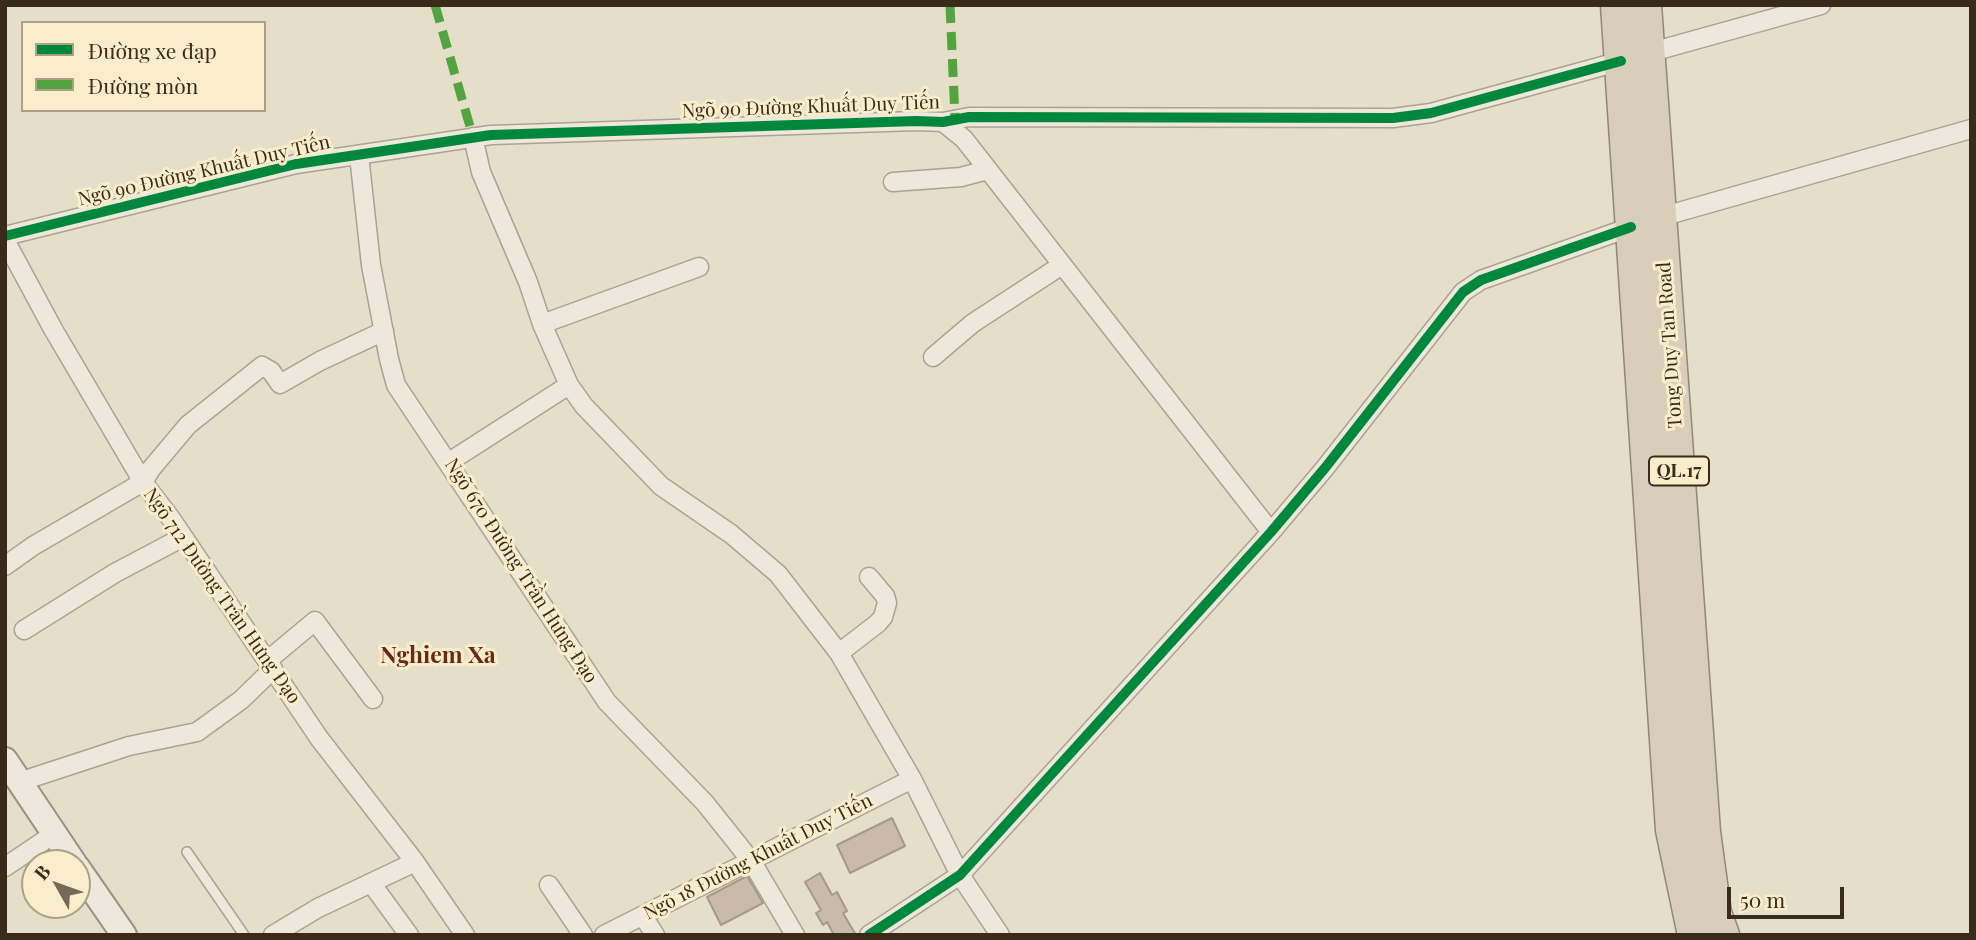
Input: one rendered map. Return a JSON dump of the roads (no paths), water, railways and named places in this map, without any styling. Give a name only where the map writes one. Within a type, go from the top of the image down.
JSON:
[{"type":"highway","name":"Tong Duy Tan Road","points":[[1617,5],[1635,57],[1661,217],[1672,830],[1694,935]]},
{"type":"highway","name":"Tong Duy Tan Road","points":[[1645,5],[1635,57],[1631,227],[1704,832],[1715,913],[1723,935]]},
{"type":"main road","points":[[5,760],[64,849]]},
{"type":"main road","points":[[91,887],[124,935]]},
{"type":"street","name":"Ngõ 90 Đường Khuất Duy Tiến","points":[[5,238],[296,164],[473,137],[902,121],[943,122],[969,117],[1410,117],[1463,105],[1821,5]]},
{"type":"street","name":"Ngõ 90 Đường Khuất Duy Tiến","points":[[943,122],[964,139],[1270,532]]},
{"type":"street","points":[[1661,217],[1971,129]]},
{"type":"street","points":[[473,137],[481,172],[569,385],[584,406],[661,486],[731,534],[778,574],[839,653],[912,779],[960,875],[1000,935]]},
{"type":"street","name":"Ngõ 670 Đường Trần Hưng Đạo","points":[[359,155],[371,265],[396,385],[607,702],[705,803],[752,862],[796,935]]},
{"type":"street","points":[[893,182],[961,177],[987,170]]},
{"type":"street","points":[[869,935],[960,875],[1270,532],[1325,468],[1463,292],[1481,280],[1631,227]]},
{"type":"street","name":"Ngõ 712 Đường Trần Hưng Đạo","points":[[5,238],[53,329],[143,482],[319,737],[415,862],[465,935]]},
{"type":"street","points":[[933,357],[990,310],[1062,265]]},
{"type":"street","points":[[542,324],[699,267]]},
{"type":"street","points":[[5,566],[33,546],[143,482],[188,425],[262,366],[271,371],[280,384],[320,361],[384,331]]},
{"type":"street","points":[[449,462],[569,385]]},
{"type":"street","points":[[24,630],[115,573],[183,537]]},
{"type":"street","points":[[839,653],[883,617],[887,603],[885,596],[869,577]]},
{"type":"street","points":[[19,782],[129,746],[197,732],[241,700],[270,665],[315,621],[373,699]]},
{"type":"street","name":"Ngõ 18 Đường Khuất Duy Tiến","points":[[604,935],[912,779]]},
{"type":"street","points":[[5,867],[54,834]]},
{"type":"street","points":[[273,935],[318,908],[415,862]]},
{"type":"street","points":[[371,883],[409,935]]},
{"type":"street","points":[[549,885],[583,935]]},
{"type":"street","points":[[643,916],[654,935]]},
{"type":"lane","points":[[187,852],[244,935]]},
{"type":"district","name":"Nghiem Xa","points":[[438,656]]}]
